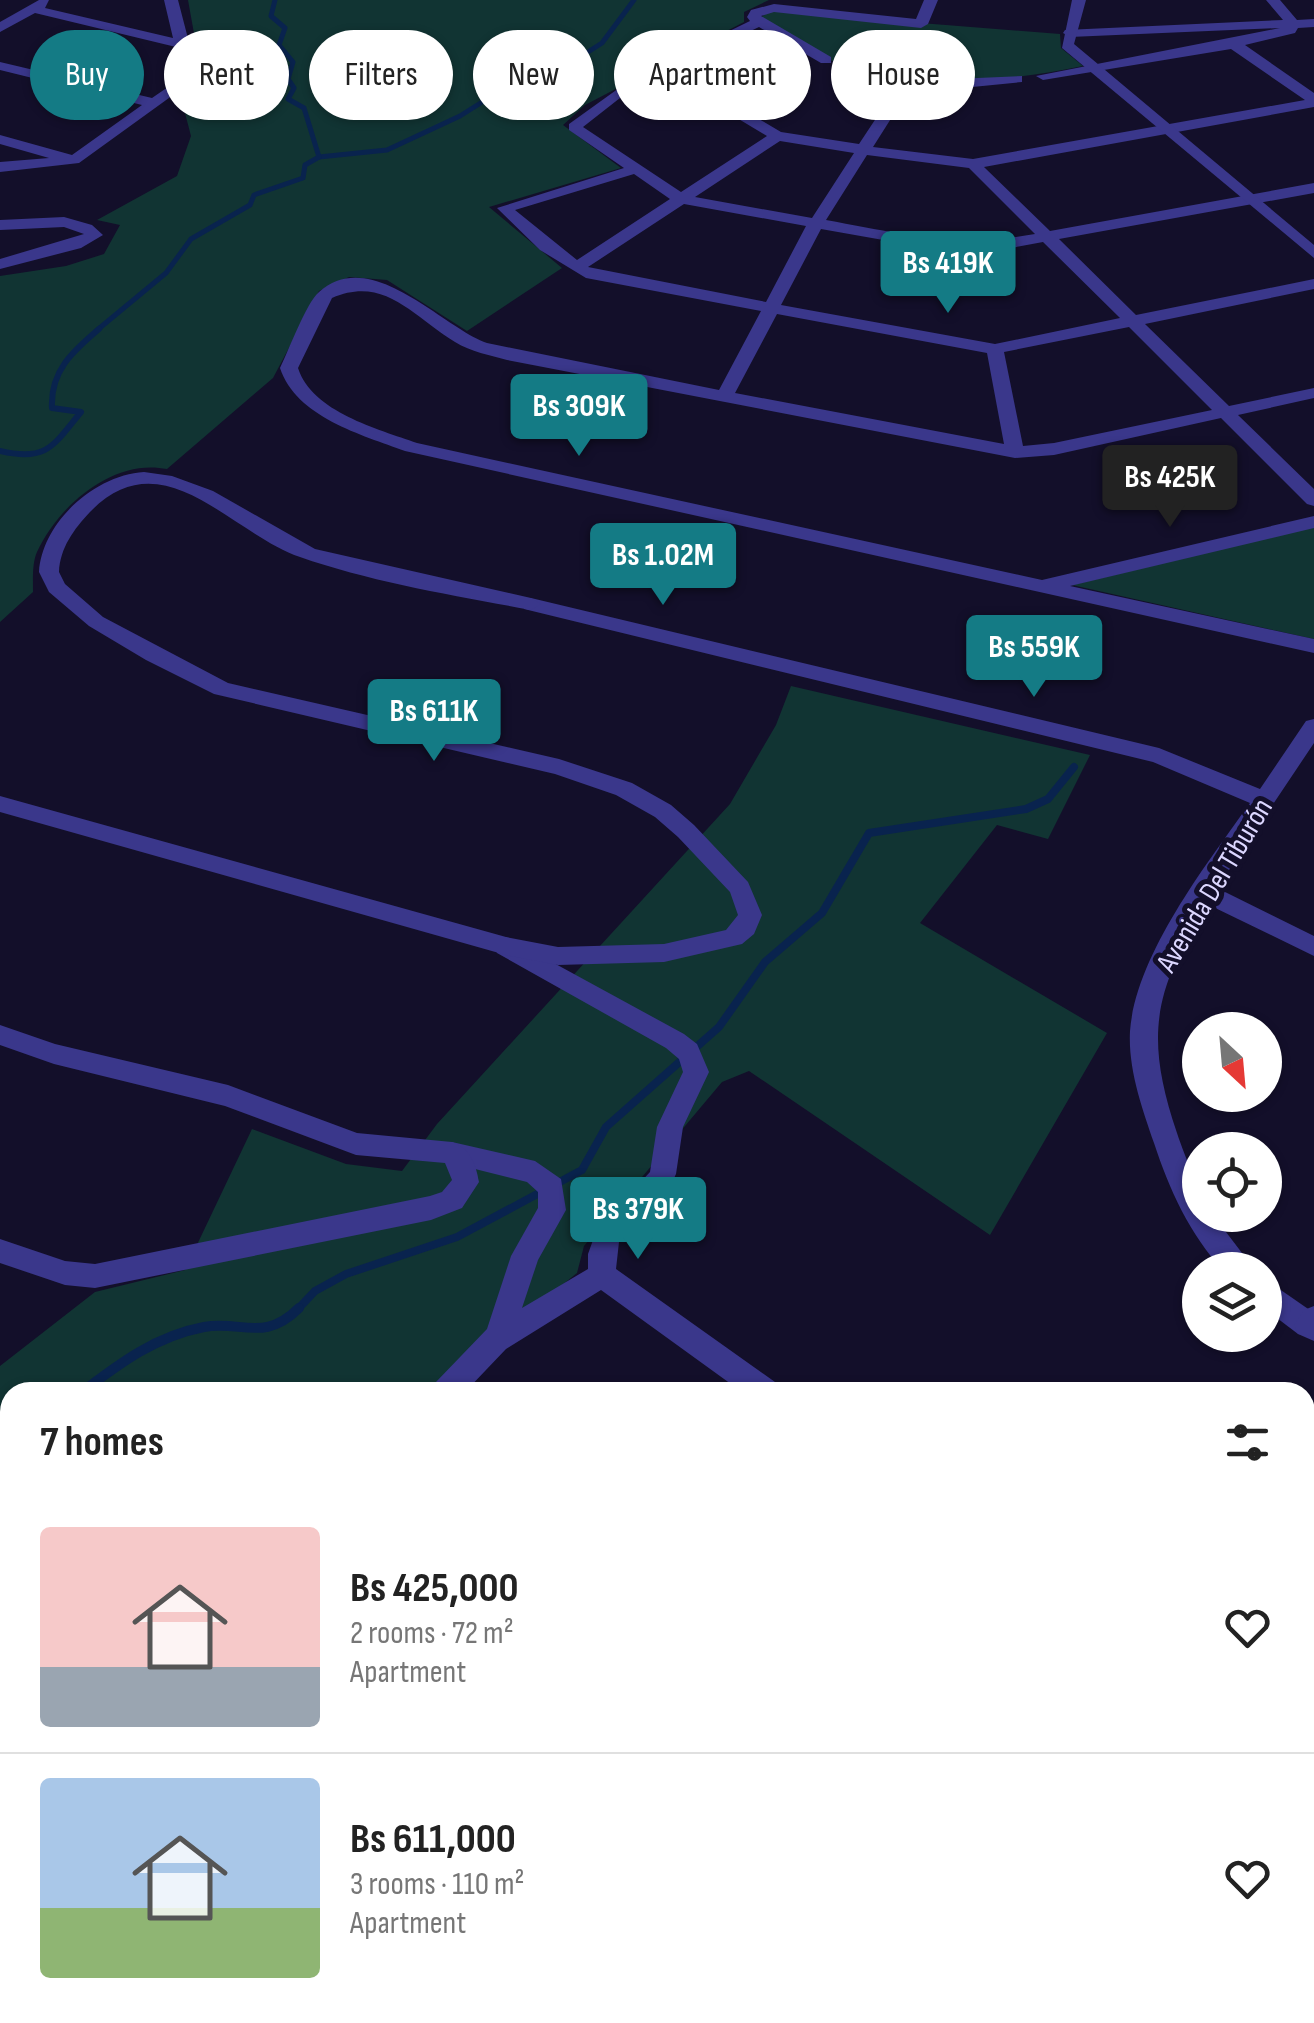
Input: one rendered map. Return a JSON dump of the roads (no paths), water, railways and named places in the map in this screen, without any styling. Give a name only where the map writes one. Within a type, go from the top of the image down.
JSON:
[{"type":"street","points":[[0,28],[48,0]]},
{"type":"street","points":[[171,0],[176,30]]},
{"type":"street","points":[[826,60],[759,22],[754,17],[756,13],[777,4],[921,24],[931,0]]},
{"type":"street","points":[[1079,0],[1067,45],[1314,253]]},
{"type":"street","points":[[1272,0],[1293,24]]},
{"type":"street","points":[[33,9],[164,40]]},
{"type":"street","points":[[742,30],[759,22]]},
{"type":"street","points":[[1070,32],[1314,23]]},
{"type":"street","points":[[1043,76],[1234,44],[1290,30],[1293,24]]},
{"type":"street","points":[[1234,44],[1314,102]]},
{"type":"street","points":[[0,66],[153,103]]},
{"type":"street","points":[[975,83],[1017,79]]},
{"type":"street","points":[[0,167],[74,160],[164,96]]},
{"type":"street","points":[[614,96],[574,127],[680,199],[951,248],[990,247],[1314,188]]},
{"type":"street","points":[[750,120],[777,136],[973,164],[1314,102]]},
{"type":"street","points":[[724,398],[816,223],[882,120]]},
{"type":"street","points":[[576,268],[777,136]]},
{"type":"street","points":[[0,140],[74,160]]},
{"type":"street","points":[[973,164],[1314,500]]},
{"type":"street","points":[[636,169],[505,208],[521,226],[576,268],[592,275],[996,349],[1314,284]]},
{"type":"street","points":[[0,225],[59,222],[87,226],[96,235],[74,245],[0,264]]},
{"type":"street","points":[[1314,393],[1054,449],[1015,452],[513,356],[466,342],[390,288],[358,283],[325,295],[289,368],[289,376],[302,394],[368,431],[412,447],[1314,646]]},
{"type":"street","points":[[996,349],[1015,452]]},
{"type":"street","points":[[0,804],[506,946],[558,956],[664,953],[733,938],[746,928],[750,915],[740,888],[663,811],[624,789],[559,767],[222,689],[182,673],[96,621],[55,588],[49,574],[56,544],[80,511],[112,484],[145,478],[179,485],[205,496],[301,550],[1159,756],[1264,800]]},
{"type":"street","points":[[1038,587],[1314,522]]},
{"type":"street","name":"Avenida Del Tiburón","points":[[1222,1252],[1174,1166],[1146,1076],[1143,1026],[1156,980],[1203,891],[1264,800],[1305,758],[1314,726]]},
{"type":"street","points":[[1203,891],[1314,946]]},
{"type":"street","points":[[506,946],[688,1049],[696,1062],[694,1083],[670,1126],[662,1176],[641,1202],[610,1228],[600,1250],[602,1275],[751,1382]]},
{"type":"street","points":[[0,1035],[54,1054],[228,1096],[356,1144],[452,1153],[535,1172],[551,1187],[552,1210],[525,1256],[495,1340]]},
{"type":"street","points":[[0,1251],[66,1272],[95,1276],[432,1208],[452,1200],[466,1182],[463,1166],[452,1153]]},
{"type":"street","points":[[455,1382],[495,1340],[602,1275]]},
{"type":"street","points":[[1282,1304],[1312,1324]]},
{"type":"waterway","points":[[275,0],[271,16],[285,28],[279,45],[293,62],[288,79],[294,88],[288,99],[304,108],[319,157]]},
{"type":"waterway","points":[[319,157],[387,150],[460,116],[498,92],[563,68],[602,43],[634,0]]},
{"type":"waterway","points":[[96,331],[166,273],[191,239],[250,205],[254,195],[303,178],[305,165],[319,157]]},
{"type":"waterway","points":[[0,451],[29,454],[48,448],[81,412],[52,408],[52,395],[59,373],[72,354],[99,329]]},
{"type":"waterway","points":[[298,1308],[315,1291],[346,1274],[457,1237],[582,1170],[606,1127],[719,1027],[765,962],[822,913],[869,833],[1026,809],[1048,799],[1074,767]]},
{"type":"waterway","points":[[96,1382],[170,1337],[204,1327],[263,1328],[286,1319],[298,1308]]}]
